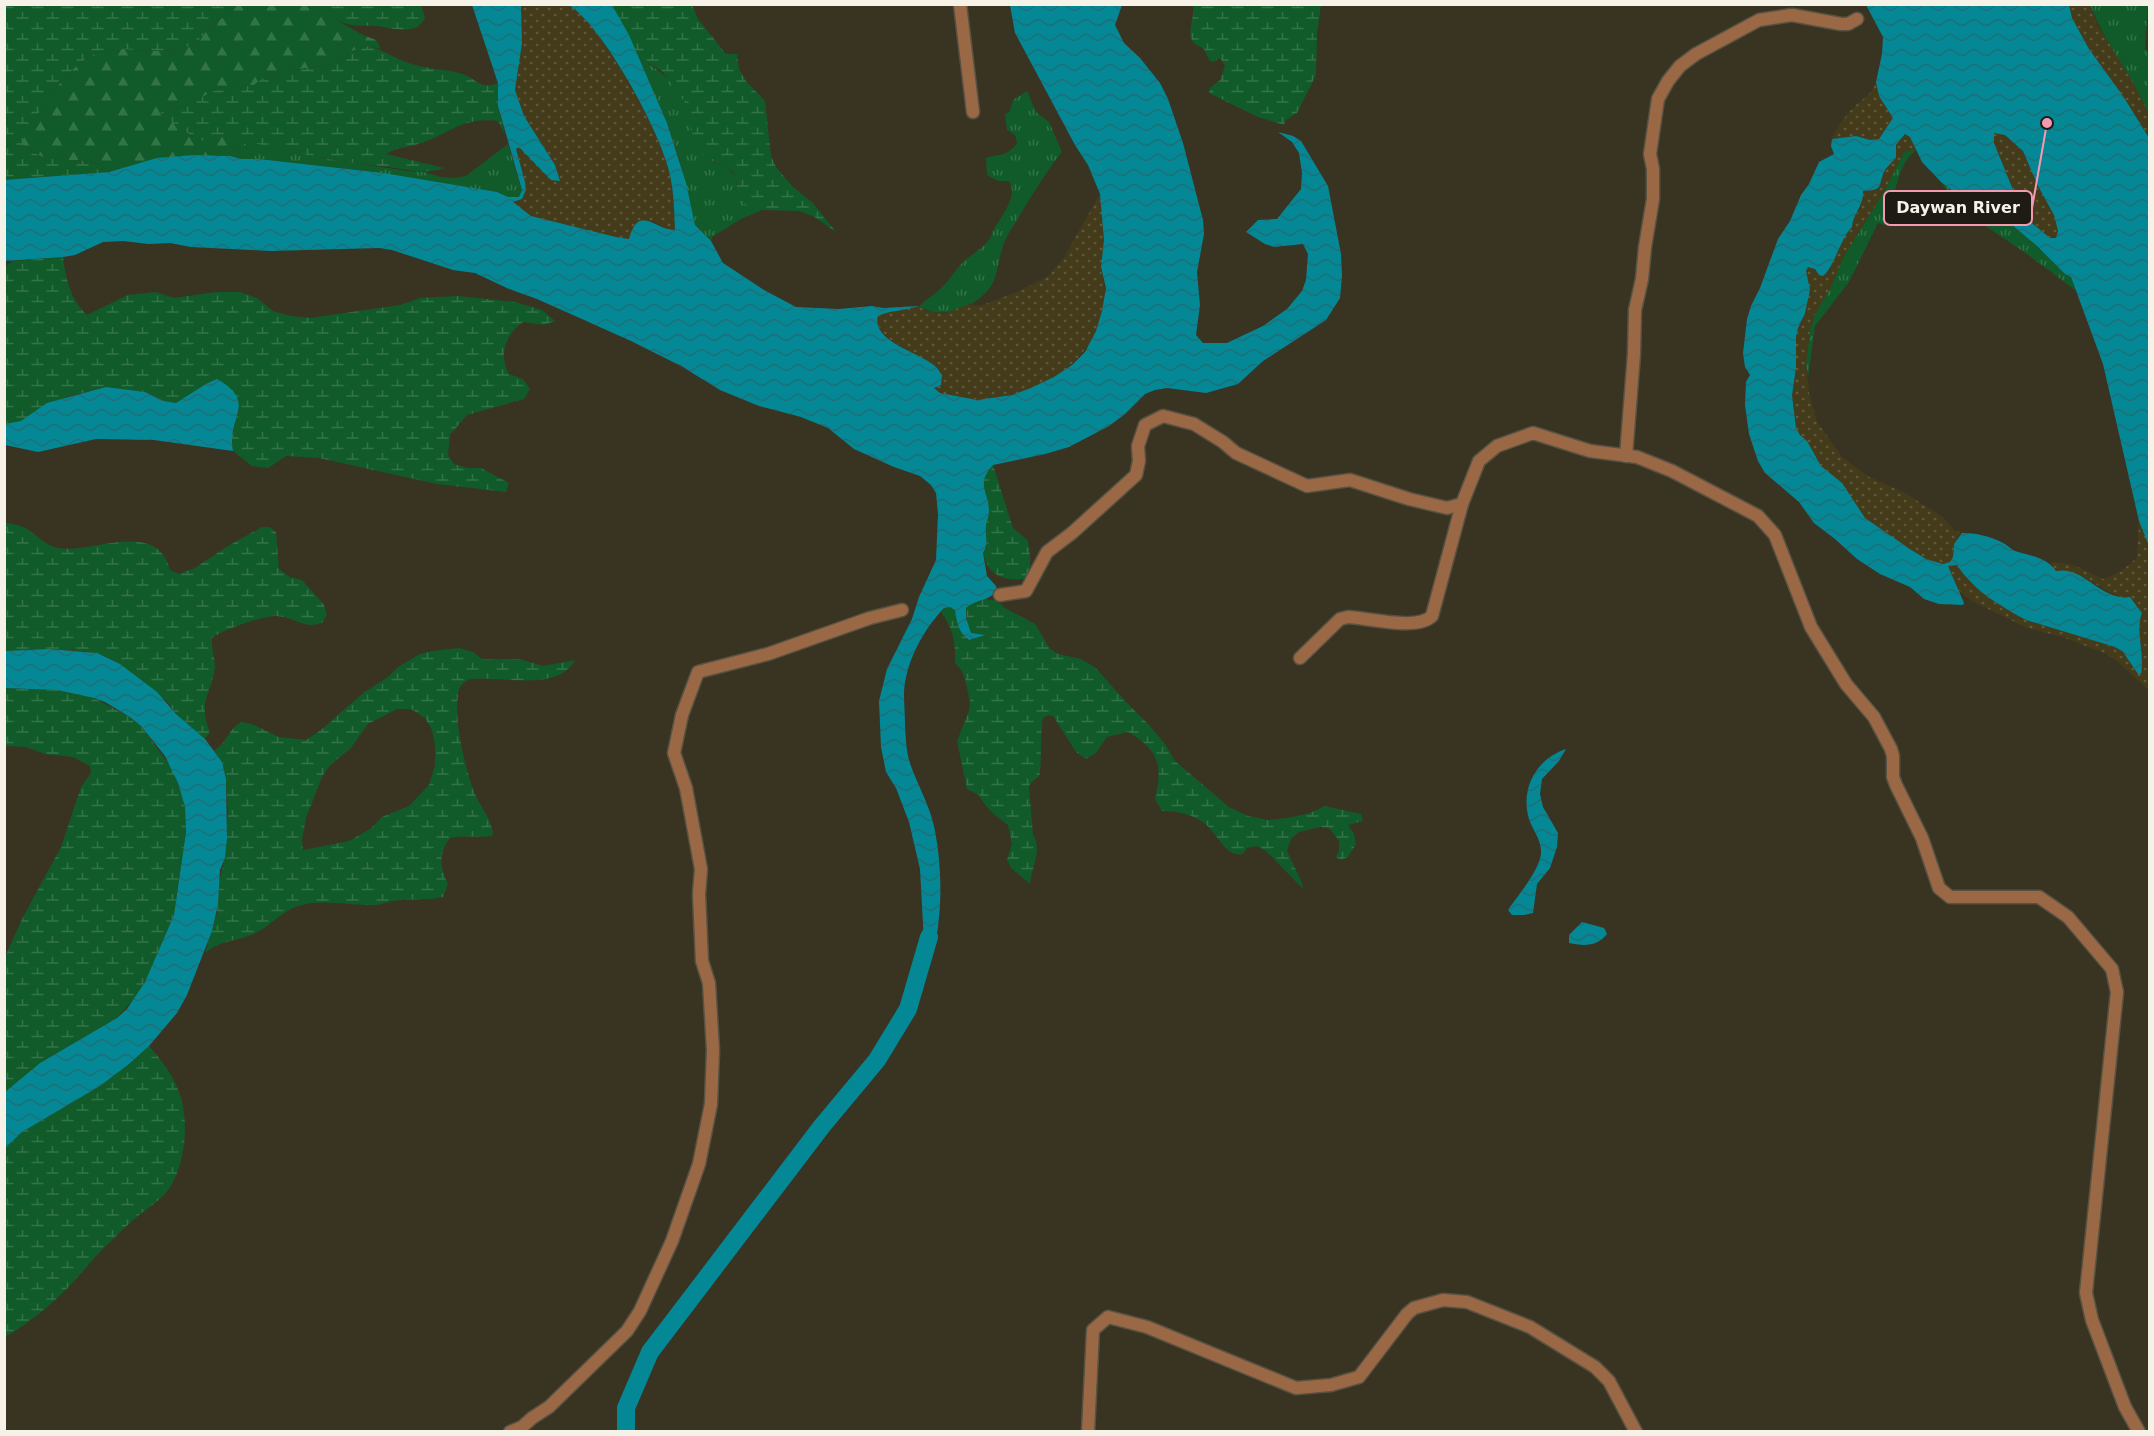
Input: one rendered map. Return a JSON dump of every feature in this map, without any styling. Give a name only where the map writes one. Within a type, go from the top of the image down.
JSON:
[{"type":"street","points":[[960,4],[973,112]]},
{"type":"street","points":[[1626,456],[1635,310],[1642,279],[1643,258],[1653,199],[1653,169],[1650,154],[1658,99],[1680,66],[1696,54],[1759,20],[1792,15],[1841,24],[1857,20]]},
{"type":"street","points":[[1000,595],[1026,591],[1047,552],[1072,533],[1136,475],[1140,460],[1138,446],[1145,425],[1163,416],[1194,424],[1236,453],[1307,486],[1350,480],[1409,499],[1447,508],[1462,504]]},
{"type":"street","points":[[1300,658],[1340,619],[1348,617],[1415,624],[1426,622],[1432,616],[1462,504],[1479,461],[1497,446],[1533,433],[1590,451],[1637,457],[1672,471],[1758,516],[1775,535],[1811,627],[1846,684],[1874,717],[1891,749],[1896,785],[1922,838],[1939,888],[1950,897],[2039,897],[2068,917],[2112,969],[2117,992],[2086,1293],[2092,1320],[2121,1396],[2139,1431]]},
{"type":"street","points":[[510,1431],[522,1427],[549,1407],[627,1331],[640,1311],[672,1241],[699,1164],[711,1104],[712,1050],[709,983],[702,961],[699,894],[701,869],[686,788],[674,753],[682,715],[698,672],[768,654],[870,618],[902,610]]},
{"type":"street","points":[[1088,1431],[1093,1330],[1108,1317],[1147,1327],[1296,1388],[1331,1385],[1359,1377],[1407,1314],[1422,1304],[1451,1300],[1467,1302],[1530,1327],[1595,1367],[1609,1381],[1636,1431]]},
{"type":"green space","points":[[5,5],[237,5],[189,46],[161,51],[115,49],[94,54],[67,75],[53,92],[29,127],[22,144],[44,157],[80,160],[96,164],[109,172],[5,180]]},
{"type":"green space","points":[[237,5],[310,5],[376,40],[381,49],[368,46],[349,52],[345,58],[333,64],[281,72],[263,78],[254,85],[214,91],[183,107],[160,113],[199,141],[214,134],[251,141],[234,148],[230,156],[169,158],[139,163],[109,172],[87,161],[46,158],[21,144],[29,127],[53,92],[67,75],[94,54],[115,49],[161,51],[189,46]]},
{"type":"green space","points":[[310,5],[421,5],[425,18],[416,27],[404,30],[352,25],[335,19]]},
{"type":"green space","points":[[612,5],[692,5],[698,19],[726,54],[737,54],[739,69],[746,81],[765,101],[771,156],[776,167],[792,186],[813,203],[836,232],[813,216],[799,211],[762,210],[751,208],[742,201],[732,171],[706,158],[700,151],[694,141],[686,104],[662,71],[639,58]]},
{"type":"green space","points":[[1193,5],[1321,5],[1317,33],[1316,75],[1297,113],[1286,120],[1284,125],[1258,117],[1209,93],[1210,88],[1220,80],[1225,66],[1220,58],[1213,62],[1210,61],[1203,48],[1192,40],[1190,30]]},
{"type":"green space","points":[[2090,5],[2148,5],[2145,49],[2149,52],[2149,114],[2103,33]]},
{"type":"green space","points":[[368,46],[412,64],[465,75],[482,84],[498,83],[498,106],[505,135],[498,121],[476,121],[458,126],[422,143],[399,148],[386,154],[444,168],[420,171],[318,157],[214,134],[213,139],[199,141],[159,113],[183,107],[214,91],[254,85],[263,78],[281,72],[333,64],[345,58],[349,52]]},
{"type":"green space","points":[[639,58],[660,72],[679,91],[687,106],[696,140],[702,152],[709,160],[730,171],[735,177],[738,191],[743,199],[762,210],[741,219],[712,237],[711,241],[695,225],[679,159],[667,123]]},
{"type":"green space","points":[[1027,91],[1036,112],[1049,122],[1062,152],[1040,182],[1007,237],[994,279],[983,296],[966,307],[947,312],[937,312],[919,306],[942,288],[963,262],[985,245],[1007,207],[1012,193],[1009,181],[998,181],[987,175],[986,158],[1003,154],[1017,143],[1015,135],[1007,130],[1005,115],[1010,111],[1013,100]]},
{"type":"green space","points":[[251,141],[324,158],[454,178],[466,176],[508,144],[522,190],[519,197],[508,197],[497,192],[366,171],[230,156],[234,148]]},
{"type":"green space","points":[[1908,150],[1916,150],[1909,157],[1899,175],[1885,225],[1878,223],[1849,282],[1815,326],[1808,377],[1806,364],[1810,329],[1818,306],[1830,289],[1844,256],[1885,190],[1900,158]]},
{"type":"green space","points":[[1941,182],[1980,211],[2011,224],[2071,277],[2076,291],[1973,216],[1961,206]]},
{"type":"green space","points":[[63,257],[70,288],[76,302],[87,315],[128,295],[156,292],[174,298],[216,292],[240,292],[257,298],[273,311],[310,318],[400,305],[420,298],[458,296],[515,302],[542,310],[555,321],[544,325],[523,322],[508,338],[504,352],[509,374],[523,379],[530,389],[524,399],[467,415],[450,435],[448,455],[454,464],[468,468],[481,468],[509,483],[506,492],[437,484],[319,458],[286,456],[268,468],[252,466],[233,451],[231,440],[239,408],[188,397],[176,403],[164,401],[145,392],[106,387],[67,397],[21,421],[5,424],[5,266],[13,261]]},
{"type":"green space","points":[[993,465],[1013,528],[1028,541],[1030,565],[1025,579],[1004,578],[993,572],[985,561],[983,553],[986,546],[989,511],[984,483]]},
{"type":"green space","points":[[4,522],[25,528],[46,543],[58,548],[72,549],[122,542],[152,545],[163,554],[170,570],[179,574],[195,568],[262,527],[270,527],[276,532],[279,569],[290,577],[302,580],[324,605],[327,615],[322,623],[315,625],[303,624],[282,617],[270,617],[252,621],[212,638],[215,666],[205,705],[206,721],[210,732],[205,739],[176,714],[168,703],[120,664],[107,658],[94,653],[72,650],[5,651]]},
{"type":"green space","points":[[986,599],[997,601],[1005,608],[1035,624],[1050,649],[1058,654],[1081,659],[1096,668],[1150,726],[1175,761],[1229,807],[1248,816],[1268,820],[1310,813],[1325,806],[1361,814],[1363,821],[1348,825],[1354,834],[1356,844],[1348,857],[1341,860],[1336,857],[1339,851],[1339,841],[1329,828],[1320,827],[1299,832],[1291,839],[1287,851],[1303,889],[1266,851],[1257,846],[1247,848],[1243,854],[1231,852],[1209,827],[1194,817],[1162,811],[1155,799],[1159,777],[1156,760],[1146,745],[1128,732],[1107,737],[1096,753],[1086,759],[1076,752],[1053,716],[1048,715],[1043,718],[1042,723],[1040,773],[1029,786],[1033,835],[1037,847],[1030,884],[1011,868],[1007,860],[1012,844],[1008,825],[988,808],[979,795],[967,789],[957,741],[969,711],[970,701],[962,671],[955,663],[951,630],[941,612],[946,606],[958,609],[962,633],[968,640],[976,638],[968,629],[966,608]]},
{"type":"green space","points":[[459,648],[473,652],[482,659],[519,659],[543,666],[575,660],[567,670],[556,676],[528,680],[472,679],[464,682],[459,689],[457,706],[464,759],[475,794],[489,820],[493,836],[450,838],[442,855],[443,872],[448,884],[443,897],[399,900],[375,905],[311,903],[302,905],[288,911],[258,932],[222,943],[205,953],[217,912],[219,882],[225,858],[228,811],[226,779],[222,762],[214,751],[241,722],[252,724],[279,737],[306,740],[398,667],[420,654]],"holes":[[[397,709],[411,709],[425,718],[432,730],[435,765],[429,785],[409,806],[382,817],[370,829],[349,841],[303,850],[302,840],[306,818],[322,777],[330,765],[350,749],[368,724]]]},
{"type":"green space","points":[[5,688],[57,690],[94,698],[130,717],[141,726],[174,771],[185,807],[186,832],[174,915],[157,954],[154,967],[135,998],[117,1018],[40,1063],[5,1092],[5,957],[23,917],[61,847],[81,787],[91,773],[90,766],[73,757],[45,754],[26,747],[5,746]]},
{"type":"green space","points":[[149,1046],[171,1075],[183,1106],[184,1147],[177,1174],[164,1195],[111,1241],[51,1304],[5,1337],[5,1148],[22,1132],[100,1086]]},
{"type":"sand","points":[[555,3],[571,6],[596,32],[640,103],[667,162],[674,204],[675,230],[668,230],[653,221],[629,239],[616,237],[531,216],[513,202],[522,199],[526,190],[516,148],[519,147],[555,165],[524,116],[515,90],[522,43],[521,5]]},
{"type":"sand","points":[[2069,5],[2090,5],[2097,24],[2133,82],[2149,114],[2149,138],[2123,96],[2089,49],[2072,18]]},
{"type":"sand","points":[[1876,82],[1879,96],[1893,118],[1879,139],[1870,140],[1856,136],[1832,139],[1845,118],[1869,93]]},
{"type":"sand","points":[[1994,132],[2005,135],[2023,151],[2054,215],[2058,231],[2056,238],[2050,238],[2033,224],[2020,207],[1994,143]]},
{"type":"sand","points":[[1905,134],[1910,137],[1916,150],[1904,152],[1885,190],[1844,256],[1830,289],[1814,316],[1810,329],[1806,364],[1809,393],[1817,422],[1843,458],[1869,477],[1903,492],[1943,517],[1954,530],[1962,533],[1957,537],[1950,562],[1943,564],[1926,559],[1865,518],[1821,466],[1807,441],[1800,435],[1796,428],[1792,395],[1796,368],[1796,337],[1809,290],[1805,271],[1808,267],[1815,269],[1819,275],[1829,271],[1838,247],[1852,227],[1853,218],[1860,209],[1863,191],[1875,190],[1880,186],[1885,170],[1896,158],[1896,145]]},
{"type":"sand","points":[[1100,194],[1104,239],[1101,267],[1105,289],[1103,310],[1088,345],[1076,359],[1046,382],[990,399],[960,398],[941,393],[933,388],[941,384],[942,375],[925,361],[892,341],[878,325],[878,316],[919,306],[927,311],[944,314],[969,304],[980,306],[1017,292],[1047,277],[1063,259]]},
{"type":"sand","points":[[2139,521],[2149,546],[2149,691],[2117,661],[2106,654],[2063,637],[2027,628],[1972,601],[1958,590],[1948,566],[1957,565],[1970,582],[1993,601],[2026,620],[2115,647],[2123,652],[2138,674],[2142,670],[2139,620],[2142,613],[2136,604],[2078,574],[2056,571],[2050,563],[2071,565],[2103,579],[2120,572],[2137,558]]},
{"type":"water","points":[[472,5],[521,5],[522,43],[515,90],[524,116],[555,165],[560,181],[551,180],[519,147],[516,149],[526,190],[522,199],[513,202],[531,216],[616,237],[629,239],[637,222],[642,220],[675,230],[671,178],[651,124],[626,77],[597,33],[569,5],[612,5],[629,35],[667,123],[686,183],[695,225],[711,241],[723,263],[764,290],[796,307],[839,309],[919,306],[878,316],[878,325],[882,333],[890,340],[937,368],[942,375],[941,385],[934,388],[940,393],[977,400],[1012,395],[1054,377],[1072,365],[1085,352],[1096,331],[1102,311],[1106,288],[1101,267],[1104,240],[1100,194],[1088,165],[1015,33],[1010,5],[1122,5],[1115,25],[1124,43],[1140,58],[1160,83],[1168,99],[1183,143],[1203,220],[1204,234],[1197,272],[1200,305],[1196,335],[1203,343],[1227,343],[1263,326],[1287,309],[1302,291],[1306,280],[1308,254],[1303,244],[1274,247],[1246,232],[1258,220],[1277,219],[1301,189],[1302,173],[1299,153],[1292,142],[1278,132],[1301,141],[1328,186],[1341,254],[1342,276],[1340,298],[1326,320],[1263,361],[1238,384],[1206,393],[1167,388],[1155,390],[1145,394],[1109,426],[1069,447],[993,465],[988,472],[984,488],[989,513],[986,525],[986,546],[983,553],[987,576],[996,586],[997,591],[990,597],[966,608],[966,618],[971,633],[985,635],[969,640],[960,630],[955,610],[950,607],[944,608],[922,637],[905,682],[907,751],[928,806],[939,855],[938,927],[931,962],[920,982],[924,942],[920,869],[909,822],[896,788],[886,772],[881,747],[879,701],[887,669],[912,619],[919,597],[936,560],[938,514],[936,493],[931,485],[920,476],[854,449],[828,428],[801,417],[759,406],[720,390],[681,366],[631,341],[537,299],[475,273],[453,270],[392,250],[379,248],[271,251],[123,241],[103,242],[75,255],[5,261],[4,180],[109,172],[157,158],[194,155],[259,159],[383,173],[497,192],[508,197],[519,197],[522,190],[498,106],[498,83]]},
{"type":"water","points":[[1866,5],[2069,5],[2072,18],[2089,49],[2123,96],[2149,138],[2149,546],[2139,521],[2103,364],[2071,277],[2011,224],[1980,211],[1941,182],[1922,162],[1910,137],[1905,134],[1896,145],[1896,158],[1885,170],[1880,186],[1863,191],[1862,201],[1852,227],[1827,272],[1823,276],[1819,275],[1815,269],[1808,267],[1806,271],[1810,290],[1796,337],[1796,368],[1792,395],[1796,428],[1807,441],[1821,466],[1842,483],[1865,518],[1926,559],[1943,564],[1950,562],[1953,557],[1954,544],[1962,533],[1978,534],[1998,541],[2015,551],[2043,560],[2056,571],[2081,576],[2112,595],[2130,597],[2142,613],[2139,627],[2141,674],[2138,674],[2123,652],[2115,647],[2026,620],[2007,609],[1971,583],[1957,565],[1948,566],[1963,605],[1939,604],[1924,599],[1910,587],[1880,574],[1857,559],[1814,523],[1799,502],[1765,473],[1758,461],[1749,434],[1745,405],[1746,382],[1750,375],[1745,367],[1743,353],[1747,319],[1778,239],[1790,221],[1801,195],[1819,162],[1834,154],[1831,146],[1832,139],[1856,136],[1870,140],[1879,139],[1893,118],[1879,96],[1876,82],[1883,37]],"holes":[[[1994,133],[2005,135],[2023,151],[2054,215],[2058,231],[2056,238],[2050,238],[2033,224],[2020,207],[1994,143]]]},
{"type":"water","points":[[217,379],[229,388],[239,403],[233,429],[233,451],[154,440],[96,439],[38,452],[5,445],[5,424],[21,421],[47,403],[106,387],[145,392],[164,401],[176,403]]},
{"type":"water","points":[[49,649],[97,653],[120,664],[157,692],[176,714],[205,739],[222,762],[226,779],[227,838],[225,858],[220,870],[218,904],[212,931],[187,995],[177,1013],[149,1046],[129,1064],[100,1086],[22,1132],[5,1148],[5,1092],[40,1063],[117,1018],[127,1009],[145,982],[174,915],[186,832],[185,807],[178,783],[165,756],[141,726],[130,717],[94,698],[57,690],[5,688],[5,651]]},
{"type":"water","points":[[1566,749],[1559,761],[1542,779],[1540,794],[1543,807],[1558,833],[1557,847],[1550,868],[1537,884],[1533,913],[1512,915],[1508,910],[1532,875],[1541,854],[1540,844],[1529,819],[1527,808],[1529,786],[1533,776],[1546,760]]},
{"type":"water","points":[[1582,922],[1604,928],[1607,934],[1594,943],[1579,945],[1569,943],[1569,935]]},
{"type":"waterway","points":[[626,1432],[626,1408],[650,1352],[822,1126],[877,1060],[908,1009],[929,937]]},
{"type":"place","name":"Daywan River","points":[[2047,123]]}]
